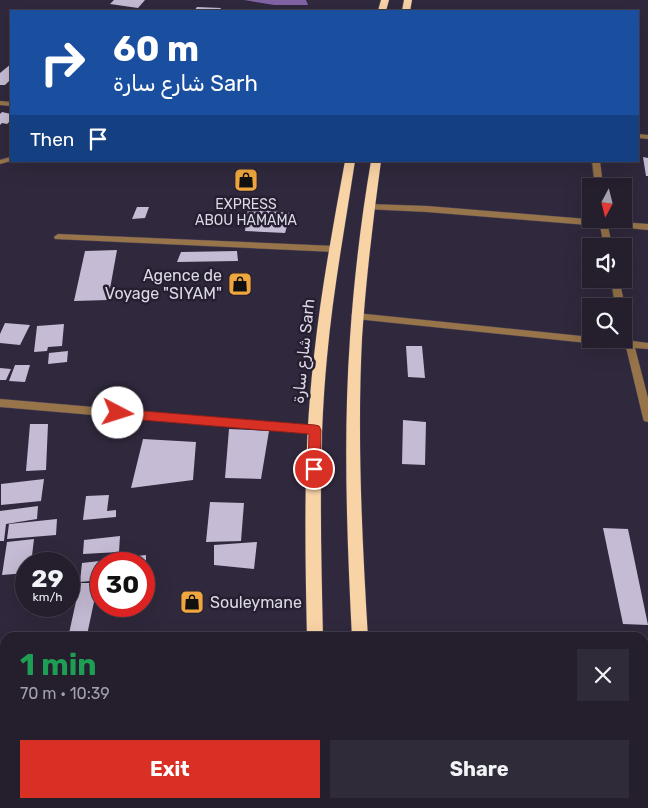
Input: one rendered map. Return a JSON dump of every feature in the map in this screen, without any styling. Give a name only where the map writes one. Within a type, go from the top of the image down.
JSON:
[{"type":"highway","name":"شارع سارة Sarh","points":[[315,632],[313,529],[315,430],[320,356],[334,249],[350,162]]},
{"type":"highway","points":[[360,632],[355,554],[352,422],[356,316],[368,207],[376,162]]},
{"type":"street","points":[[596,162],[598,178]]},
{"type":"street","points":[[368,207],[582,220]]},
{"type":"street","points":[[632,225],[648,227]]},
{"type":"street","points":[[58,237],[334,249]]},
{"type":"street","points":[[356,316],[582,339]]},
{"type":"street","points":[[632,344],[648,346]]},
{"type":"street","points":[[629,348],[648,418]]},
{"type":"street","points":[[0,404],[315,430]]},
{"type":"shaded area","points":[[244,0],[306,0],[308,5],[274,5]]},
{"type":"building","points":[[114,0],[145,0],[138,8],[110,4]]},
{"type":"building","points":[[197,7],[221,8],[220,10],[195,10]]},
{"type":"building","points":[[10,65],[10,80],[5,85],[0,85],[0,73]]},
{"type":"building","points":[[2,112],[10,114],[10,121],[7,124],[2,123],[0,125],[0,114]]},
{"type":"building","points":[[643,157],[648,158],[648,176],[646,176]]},
{"type":"building","points":[[137,207],[149,207],[145,218],[132,219]]},
{"type":"building","points":[[248,209],[291,213],[285,233],[245,231]]},
{"type":"building","points":[[117,250],[108,300],[74,301],[85,251]]},
{"type":"building","points":[[237,251],[238,261],[177,262],[181,252]]},
{"type":"building","points":[[5,323],[30,325],[20,345],[0,343],[0,334]]},
{"type":"building","points":[[64,324],[62,346],[48,347],[47,351],[34,352],[37,326]]},
{"type":"building","points":[[406,346],[422,346],[425,378],[408,377]]},
{"type":"building","points":[[68,351],[67,362],[48,364],[49,353]]},
{"type":"building","points":[[15,365],[30,365],[25,382],[9,381]]},
{"type":"building","points":[[0,368],[11,369],[6,380],[0,380]]},
{"type":"building","points":[[403,420],[426,422],[425,465],[402,464]]},
{"type":"building","points":[[30,424],[48,424],[46,470],[26,471]]},
{"type":"building","points":[[229,429],[269,431],[261,479],[225,478]]},
{"type":"building","points":[[143,439],[196,442],[193,480],[131,488]]},
{"type":"building","points":[[44,479],[41,501],[1,505],[1,484]]},
{"type":"building","points":[[109,495],[107,511],[116,510],[116,517],[83,520],[86,496]]},
{"type":"building","points":[[210,502],[244,503],[241,541],[206,542]]},
{"type":"building","points":[[38,506],[37,519],[6,524],[4,541],[0,541],[0,511]]},
{"type":"building","points":[[57,519],[56,535],[7,539],[9,524]]},
{"type":"building","points":[[603,528],[628,529],[648,625],[623,624]]},
{"type":"building","points":[[120,536],[119,552],[90,552],[90,554],[83,554],[84,540]]},
{"type":"building","points":[[34,539],[32,552],[15,552],[15,574],[2,575],[7,542]]},
{"type":"building","points":[[257,542],[254,569],[214,565],[214,545]]},
{"type":"building","points":[[90,562],[90,581],[80,582],[82,563]]},
{"type":"building","points":[[80,583],[90,583],[91,617],[88,632],[69,632],[73,617],[80,617]]},
{"type":"place","name":"EXPRESS ABOU HAMAMA","points":[[246,180]]},
{"type":"place","name":"Agence de Voyage \"SIYAM\"","points":[[240,284]]},
{"type":"place","name":"Souleymane","points":[[192,602]]},
{"type":"route","points":[[118,413],[315,430],[314,469]]}]
